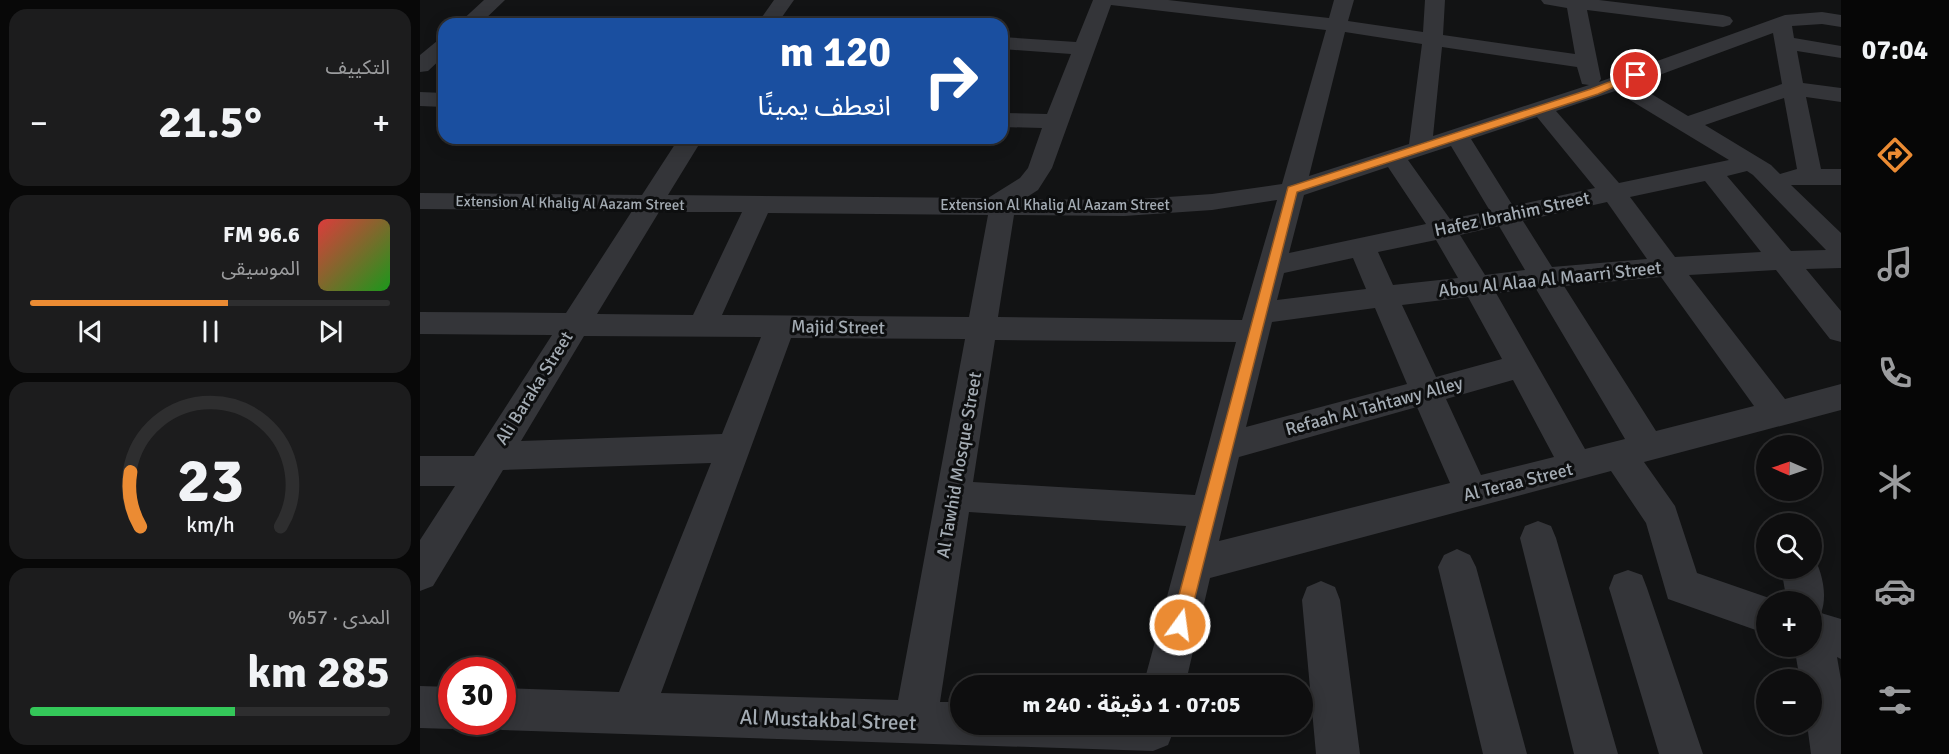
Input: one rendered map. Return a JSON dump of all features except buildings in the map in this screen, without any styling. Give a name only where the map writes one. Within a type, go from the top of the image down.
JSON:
[{"type":"street","points":[[475,18],[495,0]]},
{"type":"street","points":[[771,18],[784,0]]},
{"type":"street","points":[[998,206],[1029,184],[1041,168],[1056,121],[1103,0]]},
{"type":"street","points":[[1116,0],[1341,13],[1433,38],[1585,62]]},
{"type":"street","points":[[1435,0],[1433,38],[1406,153],[1443,229],[1577,466]]},
{"type":"street","points":[[1551,0],[1575,2],[1727,31]]},
{"type":"street","points":[[1715,0],[1727,31]]},
{"type":"street","points":[[1575,2],[1585,62],[1594,92]]},
{"type":"street","points":[[1167,675],[1257,322],[1341,13]]},
{"type":"street","name":"Extension Al Khalig Al Aazam Street","points":[[420,201],[1154,207],[1240,199],[1292,190],[1594,92],[1727,31],[1783,33],[1801,18],[1825,13]]},
{"type":"street","points":[[1810,175],[1783,33],[1841,52]]},
{"type":"street","points":[[1008,43],[1083,49]]},
{"type":"street","points":[[420,66],[438,50]]},
{"type":"street","points":[[1618,82],[1761,171],[1841,249]]},
{"type":"street","points":[[1686,123],[1793,88],[1841,95]]},
{"type":"street","points":[[420,99],[438,100]]},
{"type":"street","points":[[1542,108],[1613,193],[1777,413]]},
{"type":"street","points":[[1008,120],[1056,121]]},
{"type":"street","points":[[1458,136],[1546,278],[1634,451],[1662,517],[1682,586],[1756,611]]},
{"type":"street","name":"Ali Baraka Street","points":[[420,573],[648,203],[687,144]]},
{"type":"street","name":"Hafez Ibrahim Street","points":[[1273,266],[1712,172],[1761,171],[1841,177]]},
{"type":"street","points":[[1712,172],[1841,331]]},
{"type":"street","points":[[702,326],[759,204]]},
{"type":"street","name":"Al Tawhid Mosque Street","points":[[915,724],[982,328],[998,206]]},
{"type":"street","points":[[1362,247],[1472,494]]},
{"type":"street","name":"Abou Al Alaa Al Maarri Street","points":[[1257,322],[1384,297],[1476,285],[1670,267],[1841,259]]},
{"type":"street","name":"Majid Street","points":[[420,323],[982,328],[1257,322]]},
{"type":"street","points":[[632,713],[780,326]]},
{"type":"street","name":"Refaah Al Tahtawy Alley","points":[[1226,447],[1521,366]]},
{"type":"street","name":"Al Teraa Street","points":[[1195,565],[1841,397]]},
{"type":"street","points":[[420,471],[488,463],[733,448]]},
{"type":"street","points":[[954,496],[1209,512]]},
{"type":"street","points":[[1538,538],[1596,754]]},
{"type":"street","points":[[1457,567],[1505,754]]},
{"type":"street","points":[[1628,588],[1680,754]]},
{"type":"street","points":[[1321,600],[1338,754]]},
{"type":"street","points":[[1822,634],[1841,639]]},
{"type":"street","points":[[1816,657],[1833,754]]},
{"type":"street","points":[[420,707],[438,708]]},
{"type":"street","name":"Al Mustakbal Street","points":[[516,709],[915,724],[1151,736]]},
{"type":"route","points":[[1180,625],[1292,190],[1594,92],[1636,75]]}]
